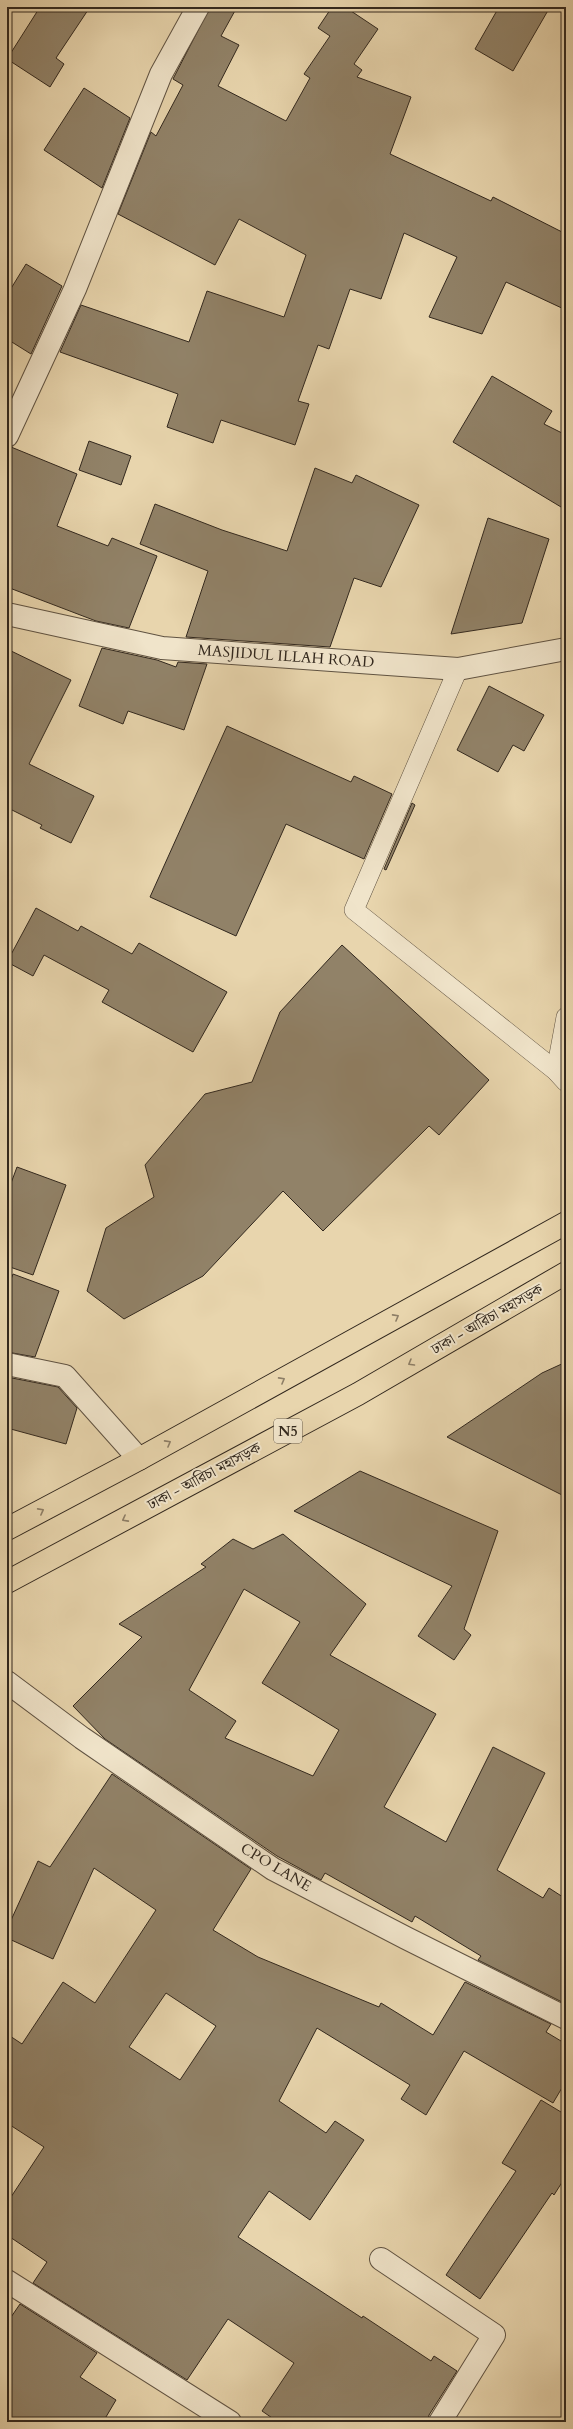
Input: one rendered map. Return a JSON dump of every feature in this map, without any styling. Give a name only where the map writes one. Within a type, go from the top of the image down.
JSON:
[{"type":"highway","points":[[7,1529],[139,1459],[566,1223]]},
{"type":"highway","name":"ঢাকা - আরিচা মহাসড়ক","points":[[7,1582],[358,1394],[566,1273]]},
{"type":"street","points":[[7,436],[76,289],[161,74],[198,7]]},
{"type":"street","name":"MASJIDUL ILLAH ROAD","points":[[7,614],[162,648],[458,669],[566,649]]},
{"type":"street","points":[[7,1364],[65,1376],[139,1459]]},
{"type":"street","name":"CPO LANE","points":[[7,1682],[82,1738],[273,1869],[406,1938],[566,2018]]},
{"type":"street","points":[[381,2258],[494,2335],[440,2422]]},
{"type":"street","points":[[7,2281],[230,2422]]},
{"type":"lane","points":[[458,669],[354,910],[561,1076]]},
{"type":"lane","points":[[561,1076],[566,1017]]},
{"type":"building","points":[[40,7],[90,7],[56,58],[64,64],[50,87],[7,59]]},
{"type":"building","points":[[210,7],[237,7],[221,36],[239,45],[218,86],[286,121],[310,78],[304,74],[330,36],[318,28],[332,7],[345,7],[378,29],[354,64],[362,70],[357,77],[411,97],[390,154],[491,201],[493,197],[566,234],[566,310],[506,282],[482,334],[429,317],[457,257],[404,233],[381,299],[350,289],[329,349],[318,345],[298,401],[309,404],[295,445],[221,420],[213,443],[167,427],[178,394],[60,352],[81,305],[189,342],[207,291],[284,317],[306,255],[239,219],[215,265],[118,214],[151,132],[156,136],[183,85],[173,79]]},
{"type":"building","points":[[499,7],[550,7],[513,71],[475,49]]},
{"type":"building","points":[[84,88],[130,118],[102,188],[44,150]]},
{"type":"building","points":[[26,264],[62,286],[31,354],[7,339],[7,295]]},
{"type":"building","points":[[492,376],[552,411],[544,424],[566,435],[566,510],[453,442]]},
{"type":"building","points":[[89,441],[131,456],[121,485],[79,470]]},
{"type":"building","points":[[11,447],[77,474],[57,526],[108,546],[112,538],[157,556],[129,628],[96,621],[7,587],[7,448]]},
{"type":"building","points":[[315,468],[352,483],[356,475],[419,505],[381,587],[354,578],[330,647],[186,637],[208,571],[140,544],[155,504],[222,530],[287,551]]},
{"type":"building","points":[[488,518],[549,539],[522,623],[451,634]]},
{"type":"building","points":[[102,648],[157,660],[176,667],[178,662],[207,664],[184,730],[128,711],[123,724],[79,706]]},
{"type":"building","points":[[7,649],[71,680],[29,764],[94,796],[71,843],[40,828],[42,825],[8,808],[7,810]]},
{"type":"building","points":[[489,686],[544,715],[524,751],[513,745],[498,772],[457,750]]},
{"type":"building","points":[[227,726],[351,782],[354,776],[392,794],[364,859],[286,824],[236,936],[150,897]]},
{"type":"building","points":[[412,803],[415,805],[386,870],[384,869]]},
{"type":"building","points":[[36,908],[78,931],[81,926],[132,954],[139,943],[227,992],[193,1052],[102,1002],[109,990],[44,955],[33,976],[7,962]]},
{"type":"building","points":[[342,945],[489,1080],[439,1135],[429,1126],[323,1231],[283,1191],[203,1276],[124,1319],[87,1291],[106,1228],[154,1197],[145,1165],[205,1094],[252,1082],[280,1012]]},
{"type":"building","points":[[17,1167],[66,1185],[33,1275],[7,1266],[7,1194]]},
{"type":"building","points":[[13,1274],[59,1291],[35,1357],[7,1352],[7,1290]]},
{"type":"building","points":[[566,1362],[566,1497],[447,1437],[542,1373]]},
{"type":"building","points":[[7,1377],[58,1387],[77,1408],[66,1444],[7,1428]]},
{"type":"building","points":[[360,1471],[498,1531],[464,1629],[471,1635],[454,1660],[418,1636],[452,1586],[294,1511]]},
{"type":"building","points":[[283,1534],[366,1604],[330,1655],[436,1714],[384,1807],[446,1842],[493,1747],[545,1773],[497,1870],[543,1898],[549,1888],[566,1899],[566,1999],[564,2003],[478,1960],[481,1956],[415,1916],[412,1922],[325,1873],[321,1880],[277,1856],[105,1739],[73,1706],[142,1637],[119,1624],[206,1567],[201,1564],[233,1539],[253,1549]],"holes":[[[244,1589],[300,1622],[262,1683],[339,1730],[313,1776],[225,1738],[236,1721],[189,1690]]]},
{"type":"building","points":[[112,1774],[251,1869],[213,1930],[258,1957],[379,2007],[381,2003],[433,2035],[465,1982],[551,2024],[546,2032],[566,2044],[566,2081],[553,2103],[464,2051],[426,2115],[401,2099],[410,2085],[317,2028],[279,2101],[326,2133],[335,2121],[364,2140],[310,2220],[269,2191],[238,2237],[431,2361],[434,2356],[457,2371],[429,2415],[428,2422],[278,2422],[262,2411],[294,2363],[228,2319],[187,2380],[33,2283],[47,2262],[7,2235],[7,2203],[44,2147],[7,2123],[7,2034],[22,2044],[63,1982],[95,2003],[156,1910],[94,1868],[53,1959],[7,1938],[7,1929],[38,1861],[50,1867]],"holes":[[[166,1993],[216,2026],[180,2080],[129,2047]]]},
{"type":"building","points":[[541,2100],[566,2115],[566,2176],[554,2195],[552,2193],[480,2299],[446,2275],[516,2171],[502,2163]]},
{"type":"building","points":[[20,2304],[97,2353],[80,2377],[116,2400],[103,2422],[7,2422],[7,2323]]}]
